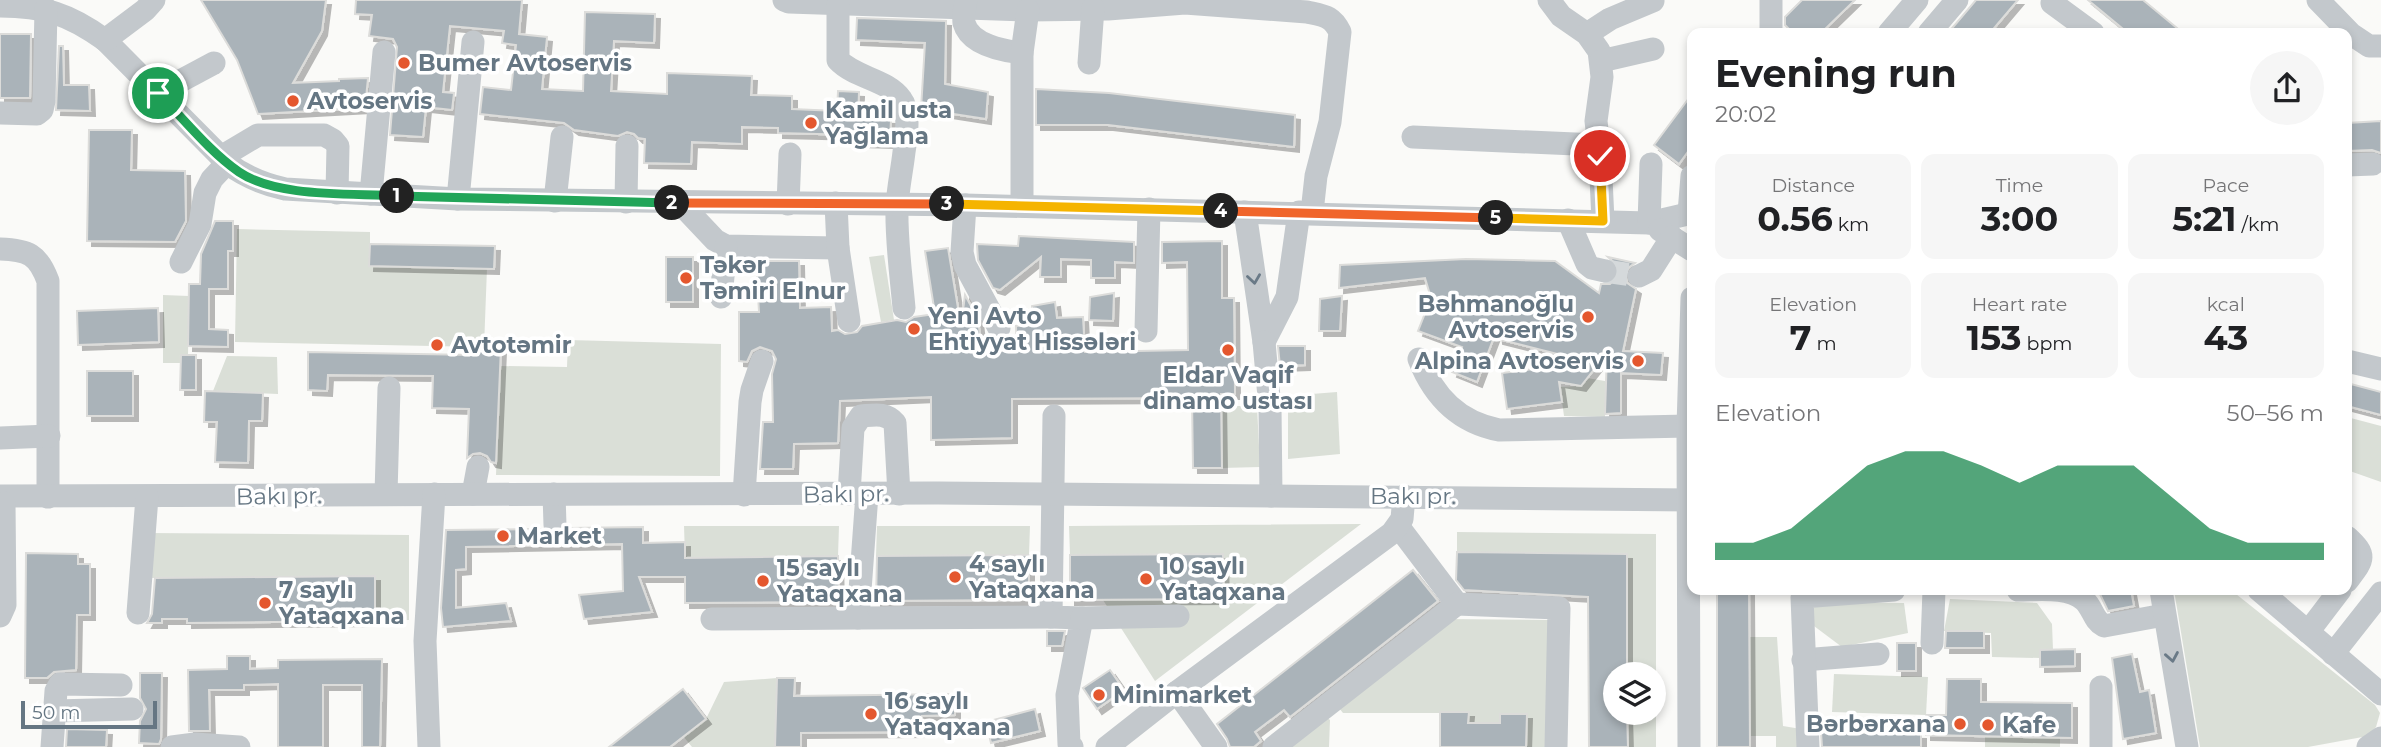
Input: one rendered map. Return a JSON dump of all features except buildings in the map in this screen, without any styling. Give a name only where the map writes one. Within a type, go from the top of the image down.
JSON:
[{"type":"street","points":[[105,40],[154,0]]},
{"type":"street","points":[[783,0],[838,5],[965,3],[1028,10],[1185,3],[1307,12],[1335,21],[1340,32],[1330,122],[1289,289],[1264,342]]},
{"type":"street","points":[[1549,0],[1562,16],[1587,34],[1599,51],[1602,77],[1596,121],[1603,221]]},
{"type":"street","points":[[1771,0],[1771,28]]},
{"type":"street","points":[[1893,28],[1917,0]]},
{"type":"street","points":[[1934,28],[1956,0]]},
{"type":"street","points":[[1587,34],[1610,19],[1653,1]]},
{"type":"street","points":[[2324,2],[2346,28]]},
{"type":"street","points":[[965,3],[964,23],[970,32],[992,48],[1022,53]]},
{"type":"street","points":[[2052,3],[2086,28]]},
{"type":"street","points":[[838,5],[838,60],[846,69],[887,88],[900,97],[905,106],[906,139],[897,204],[904,308]]},
{"type":"street","points":[[0,6],[46,9],[68,17],[105,40],[224,160],[242,174],[285,189],[458,199],[1022,206],[1649,223],[1687,214]]},
{"type":"street","points":[[1089,63],[1093,8]]},
{"type":"street","points":[[0,113],[37,114],[42,110],[46,9]]},
{"type":"street","points":[[1022,206],[1022,53],[1028,10]]},
{"type":"street","points":[[2352,35],[2370,46],[2381,46]]},
{"type":"street","points":[[458,199],[473,42]]},
{"type":"street","points":[[1601,61],[1653,49]]},
{"type":"street","points":[[371,194],[384,52]]},
{"type":"street","points":[[158,93],[214,63]]},
{"type":"street","points":[[181,262],[200,224],[205,193],[212,179],[224,160],[258,135],[324,135],[333,139],[338,146],[337,193]]},
{"type":"street","points":[[555,201],[562,137]]},
{"type":"street","points":[[1413,137],[1598,145]]},
{"type":"street","points":[[625,202],[628,146]]},
{"type":"street","points":[[788,204],[790,154]]},
{"type":"street","points":[[1649,223],[1651,164]]},
{"type":"street","points":[[2352,165],[2373,164]]},
{"type":"street","points":[[680,203],[715,240],[726,246],[838,248]]},
{"type":"street","points":[[836,203],[838,248],[849,321]]},
{"type":"street","points":[[965,205],[962,252],[965,265],[999,328]]},
{"type":"street","points":[[1146,331],[1149,209]]},
{"type":"street","points":[[1245,212],[1264,342],[1270,408],[1271,496]]},
{"type":"street","points":[[1569,220],[1587,264],[1605,271]]},
{"type":"street","points":[[1649,223],[1687,247]]},
{"type":"street","points":[[1639,276],[1651,270],[1672,237]]},
{"type":"street","points":[[721,297],[726,246]]},
{"type":"street","points":[[0,249],[19,249],[37,259],[48,281],[48,497]]},
{"type":"street","points":[[1419,359],[1427,379],[1458,415],[1478,426],[1499,430],[1687,411]]},
{"type":"street","points":[[744,495],[750,402],[762,362]]},
{"type":"street","points":[[2352,362],[2381,369]]},
{"type":"street","points":[[386,494],[389,387]]},
{"type":"street","points":[[1051,617],[1054,415]]},
{"type":"street","points":[[858,618],[858,494],[853,428],[861,416],[890,417],[895,423],[899,494]]},
{"type":"street","points":[[0,438],[49,436]]},
{"type":"street","points":[[473,494],[478,467]]},
{"type":"street","name":"Bakı pr.","points":[[7,500],[48,497],[386,494],[1404,496],[1687,500]]},
{"type":"street","points":[[429,747],[425,641],[434,494]]},
{"type":"street","points":[[554,494],[555,525]]},
{"type":"street","points":[[1107,747],[1398,526],[1404,510],[1404,496]]},
{"type":"street","points":[[138,613],[147,497]]},
{"type":"street","points":[[0,616],[5,605],[7,500]]},
{"type":"street","points":[[1398,526],[1457,604]]},
{"type":"street","points":[[2352,542],[2360,549],[2362,557],[2352,575]]},
{"type":"street","points":[[2333,654],[2381,593]]},
{"type":"street","points":[[1689,747],[1690,595]]},
{"type":"street","points":[[1808,747],[1802,597],[1828,595]]},
{"type":"street","points":[[1932,643],[1934,595]]},
{"type":"street","points":[[2076,595],[2086,601],[2097,622],[2104,626],[2164,615]]},
{"type":"street","points":[[2162,595],[2187,747]]},
{"type":"street","points":[[2265,595],[2380,695]]},
{"type":"street","points":[[2308,632],[2336,595]]},
{"type":"street","points":[[1274,747],[1457,604],[1559,608],[1556,747]]},
{"type":"street","points":[[712,619],[1178,617]]},
{"type":"street","points":[[1072,747],[1069,744],[1067,695],[1082,618]]},
{"type":"street","points":[[1803,660],[1878,654]]},
{"type":"street","points":[[52,747],[56,691],[63,683],[121,685]]},
{"type":"street","points":[[2101,687],[2101,747]]},
{"type":"street","points":[[1177,692],[1216,747]]},
{"type":"street","points":[[55,711],[132,709]]},
{"type":"street","points":[[2370,747],[2381,738]]},
{"type":"street","points":[[172,747],[195,744],[239,747]]},
{"type":"street","points":[[2370,747],[2381,745]]},
{"type":"shaded area","points":[[237,229],[370,232],[370,266],[487,268],[484,347],[235,342]]},
{"type":"shaded area","points":[[884,255],[894,320],[881,322],[869,257]]},
{"type":"shaded area","points":[[163,295],[189,296],[188,355],[181,355],[181,363],[163,363]]},
{"type":"shaded area","points":[[568,340],[721,344],[720,476],[496,475],[500,366],[567,367]]},
{"type":"shaded area","points":[[227,356],[277,357],[278,394],[213,391]]},
{"type":"shaded area","points":[[1587,378],[1605,381],[1605,417],[1564,416],[1560,387],[1581,386]]},
{"type":"shaded area","points":[[1337,392],[1340,454],[1288,459],[1288,409],[1299,395]]},
{"type":"shaded area","points":[[1221,406],[1257,406],[1260,467],[1222,468]]},
{"type":"shaded area","points":[[2352,418],[2381,426],[2381,482],[2352,472]]},
{"type":"shaded area","points":[[1361,524],[1155,681],[1103,600],[1223,599],[1223,555],[1070,555],[1069,526]]},
{"type":"shaded area","points":[[684,526],[839,526],[838,556],[685,558]]},
{"type":"shaded area","points":[[877,526],[1030,526],[1029,555],[876,556]]},
{"type":"shaded area","points":[[1457,532],[1656,534],[1656,662],[1627,662],[1627,554],[1457,552]]},
{"type":"shaded area","points":[[146,533],[409,535],[409,620],[375,621],[375,576],[147,578]]},
{"type":"shaded area","points":[[2175,595],[2237,595],[2375,705],[2380,713],[2376,727],[2368,736],[2308,747],[2200,747]]},
{"type":"shaded area","points":[[1950,599],[2037,603],[2052,624],[2053,650],[2040,650],[2040,658],[1992,657],[1991,633],[1944,631]]},
{"type":"shaded area","points":[[1814,602],[1904,603],[1908,633],[1842,647],[1814,626]]},
{"type":"shaded area","points":[[1443,619],[1549,620],[1548,747],[1526,747],[1527,715],[1500,723],[1468,723],[1469,713],[1343,713],[1335,703]]},
{"type":"shaded area","points":[[1750,637],[1777,637],[1783,726],[1819,732],[1819,747],[1776,747],[1776,736],[1750,736]]},
{"type":"shaded area","points":[[1834,674],[1928,677],[1926,715],[1832,712]]},
{"type":"shaded area","points":[[777,678],[775,747],[692,747],[683,736],[706,719],[724,682]]},
{"type":"shaded area","points":[[1322,713],[1330,720],[1329,747],[1279,747]]},
{"type":"shaded area","points":[[1627,725],[1656,725],[1656,747],[1628,747]]},
{"type":"shaded area","points":[[1985,736],[2060,737],[2060,747],[1985,747]]},
{"type":"tunnel","points":[[1605,271],[1639,276]]},
{"type":"place","name":"Bumer Avtoservis","points":[[404,63]]},
{"type":"place","name":"Avtoservis","points":[[293,101]]},
{"type":"place","name":"Kamil usta Yağlama","points":[[811,123]]},
{"type":"place","name":"Təkər Təmiri Elnur","points":[[686,278]]},
{"type":"place","name":"Bəhmanoğlu Avtoservis","points":[[1588,317]]},
{"type":"place","name":"Yeni Avto Ehtiyyat Hissələri","points":[[914,329]]},
{"type":"place","name":"Avtotəmir","points":[[437,345]]},
{"type":"place","name":"Eldar Vaqif dinamo ustası","points":[[1228,350]]},
{"type":"place","name":"Alpina Avtoservis","points":[[1638,361]]},
{"type":"place","name":"Market","points":[[503,536]]},
{"type":"place","name":"4 saylı Yataqxana","points":[[955,577]]},
{"type":"place","name":"10 saylı Yataqxana","points":[[1146,579]]},
{"type":"place","name":"15 saylı Yataqxana","points":[[763,581]]},
{"type":"place","name":"7 saylı Yataqxana","points":[[265,603]]},
{"type":"place","name":"Minimarket","points":[[1099,695]]},
{"type":"place","name":"16 saylı Yataqxana","points":[[871,714]]},
{"type":"place","name":"Bərbərxana","points":[[1960,724]]},
{"type":"place","name":"Kafe","points":[[1988,725]]},
{"type":"route","points":[[158,93],[227,163],[242,174],[262,183],[285,189],[458,199],[965,205],[1603,221],[1600,156]]}]
